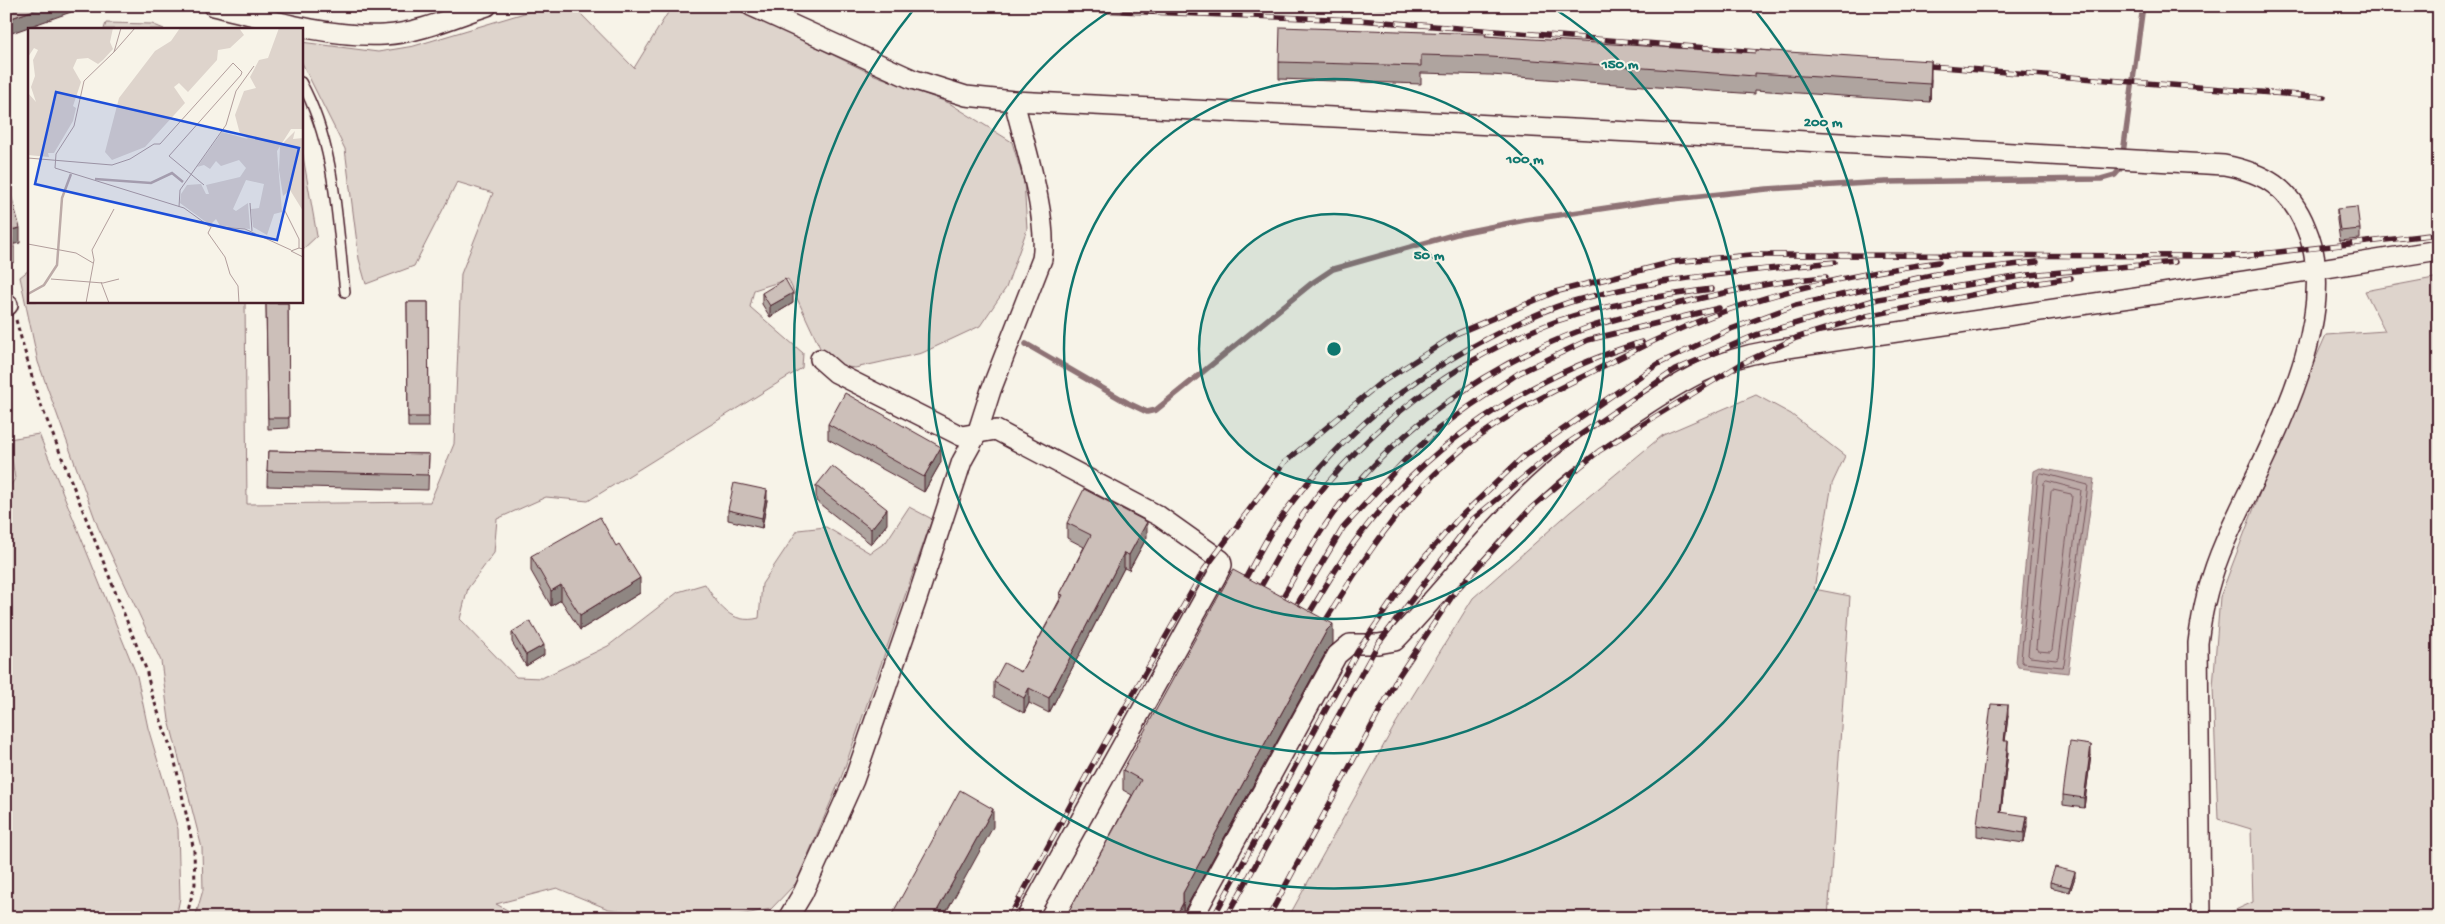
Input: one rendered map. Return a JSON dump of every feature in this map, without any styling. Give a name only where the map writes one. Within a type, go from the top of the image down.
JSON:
[{"type":"street","points":[[214,6],[266,23],[336,32],[384,35],[414,30],[487,6]]},
{"type":"street","points":[[751,6],[912,79],[966,96],[1014,101],[1770,138],[2224,166],[2243,169],[2269,180],[2285,193],[2301,214],[2314,248],[2317,270],[2312,323],[2296,383],[2249,494],[2212,574],[2202,611],[2198,644],[2201,918]]},
{"type":"street","points":[[788,918],[803,893],[854,780],[916,602],[962,461],[977,434],[997,373],[1042,259],[1045,244],[1042,221],[1014,101]]},
{"type":"street","points":[[1193,918],[1337,655],[1350,644],[1378,644],[1395,641],[1526,497],[1587,444],[1668,390],[1711,366],[1747,354],[2317,270],[2439,250]]},
{"type":"street","points":[[820,359],[836,373],[961,436],[996,430],[1159,516],[1221,560],[1222,565],[1217,575],[1026,918]]},
{"type":"lane","points":[[302,84],[310,98],[324,136],[334,191],[345,292]]},
{"type":"path","points":[[7,304],[14,312],[37,396],[146,669],[152,695],[174,757],[194,852],[195,884],[186,918]]},
{"type":"shaded area","points":[[672,6],[732,6],[872,74],[949,103],[1012,142],[1024,182],[1027,229],[1006,288],[980,326],[922,353],[855,368],[839,366],[821,350],[788,279],[754,290],[750,307],[803,353],[802,368],[588,501],[546,497],[497,519],[494,553],[468,588],[460,619],[516,677],[542,678],[608,646],[678,592],[705,584],[726,612],[741,619],[759,618],[762,584],[798,530],[826,527],[870,553],[886,542],[909,507],[932,519],[841,778],[796,883],[771,909],[724,918],[675,918],[608,909],[557,888],[496,904],[522,918],[195,918],[203,890],[202,848],[169,720],[161,661],[98,527],[38,362],[20,277],[28,271],[28,302],[245,302],[247,504],[430,502],[454,444],[461,274],[493,193],[457,182],[414,266],[366,284],[359,259],[345,149],[302,63],[302,42],[378,52],[414,46],[531,11],[577,10],[634,68]]},
{"type":"shaded area","points":[[106,23],[152,24],[162,28],[104,28]]},
{"type":"shaded area","points":[[302,151],[317,236],[302,250]]},
{"type":"shaded area","points":[[2439,277],[2439,918],[2218,918],[2253,902],[2251,829],[2218,819],[2213,687],[2220,597],[2280,440],[2326,335],[2385,331],[2365,291]]},
{"type":"shaded area","points":[[1756,395],[1791,414],[1845,456],[1832,484],[1814,589],[1850,596],[1828,918],[1288,918],[1396,723],[1473,598],[1570,512],[1663,435]]},
{"type":"shaded area","points":[[39,434],[137,676],[148,728],[178,829],[180,898],[176,918],[6,918],[6,492],[15,479],[9,439]]},
{"type":"water","points":[[2040,468],[2094,479],[2068,673],[2018,667],[2016,662],[2034,471]]},
{"type":"building","points":[[6,6],[45,6],[6,20]]},
{"type":"building","points":[[1280,27],[1486,34],[1485,36],[1756,53],[1756,50],[1931,61],[1930,84],[1755,73],[1755,76],[1491,57],[1421,55],[1421,66],[1279,62]]},
{"type":"building","points":[[6,176],[20,228],[10,230],[14,247],[6,249]]},
{"type":"building","points":[[2357,207],[2360,229],[2340,231],[2337,209]]},
{"type":"building","points":[[785,279],[793,293],[770,306],[762,293]]},
{"type":"building","points":[[407,302],[428,302],[429,417],[408,417]]},
{"type":"building","points":[[266,303],[288,303],[289,418],[268,418]]},
{"type":"building","points":[[845,393],[941,447],[924,477],[828,424]]},
{"type":"building","points":[[268,451],[429,454],[428,475],[267,471]]},
{"type":"building","points":[[832,466],[887,509],[871,529],[816,486]]},
{"type":"building","points":[[734,483],[767,490],[762,518],[728,510]]},
{"type":"building","points":[[1084,489],[1147,522],[1129,555],[1124,553],[1049,698],[1029,688],[1024,698],[994,682],[1004,663],[1021,672],[1063,595],[1060,594],[1091,535],[1067,523]]},
{"type":"building","points":[[600,517],[616,546],[619,544],[640,578],[580,615],[561,585],[551,591],[531,556]]},
{"type":"building","points":[[1233,570],[1333,624],[1327,630],[1183,893],[1183,903],[1175,918],[1065,918],[1141,780],[1123,770]]},
{"type":"building","points":[[530,621],[544,645],[526,655],[512,632]]},
{"type":"building","points":[[1991,704],[2008,705],[2004,741],[2008,741],[2000,812],[2027,816],[2024,833],[1977,825]]},
{"type":"building","points":[[2070,742],[2091,745],[2084,798],[2063,795]]},
{"type":"building","points":[[960,790],[993,809],[933,918],[890,918]]},
{"type":"building","points":[[2055,867],[2075,872],[2070,887],[2050,882]]},
{"type":"waterway","points":[[1026,344],[1147,412],[1156,410],[1312,283],[1333,269],[1460,233],[1525,220],[1654,201],[1767,189],[1885,182],[2101,179],[2115,175],[2121,168],[2143,6]]},
{"type":"railway","points":[[1067,6],[1094,10],[1359,20],[1770,53]]},
{"type":"railway","points":[[1917,65],[2324,97]]},
{"type":"railway","points":[[2243,256],[2439,234]]},
{"type":"railway","points":[[1009,918],[1091,767],[1204,570],[1285,462],[1379,384],[1458,333],[1555,292],[1673,262],[1751,255],[2249,256]]},
{"type":"railway","points":[[1240,588],[1273,529],[1294,499],[1340,446],[1365,422],[1420,379],[1481,342],[1542,312],[1612,291],[1675,280],[1835,262]]},
{"type":"railway","points":[[1321,628],[1349,582],[1379,539],[1411,499],[1429,479],[1464,448],[1514,413],[1648,344],[1696,322],[1739,306],[1824,283],[1939,262]]},
{"type":"railway","points":[[1213,918],[1357,652],[1411,573],[1457,520],[1524,456],[1658,364],[1731,329],[1796,305],[1936,274],[2037,262]]},
{"type":"railway","points":[[1226,918],[1378,644],[1473,519],[1552,454],[1675,370],[1756,335],[1878,299],[2028,275],[2175,262]]},
{"type":"railway","points":[[1278,605],[1322,530],[1346,497],[1373,467],[1435,411],[1505,365],[1579,331],[1615,319],[1751,288],[1788,281],[1826,277]]},
{"type":"railway","points":[[1268,918],[1398,677],[1455,592],[1531,508],[1599,451],[1741,364],[1796,338],[1867,316],[2006,288],[2071,278]]},
{"type":"railway","points":[[1256,595],[1297,523],[1329,482],[1385,424],[1449,375],[1484,354],[1520,336],[1557,321],[1614,305],[1712,289]]},
{"type":"railway","points":[[1292,613],[1343,528],[1405,460],[1438,429],[1470,406],[1519,373],[1588,340],[1719,308]]},
{"type":"railway","points":[[1305,620],[1349,550],[1384,505],[1415,473],[1448,444],[1483,418],[1559,374],[1642,342]]}]
